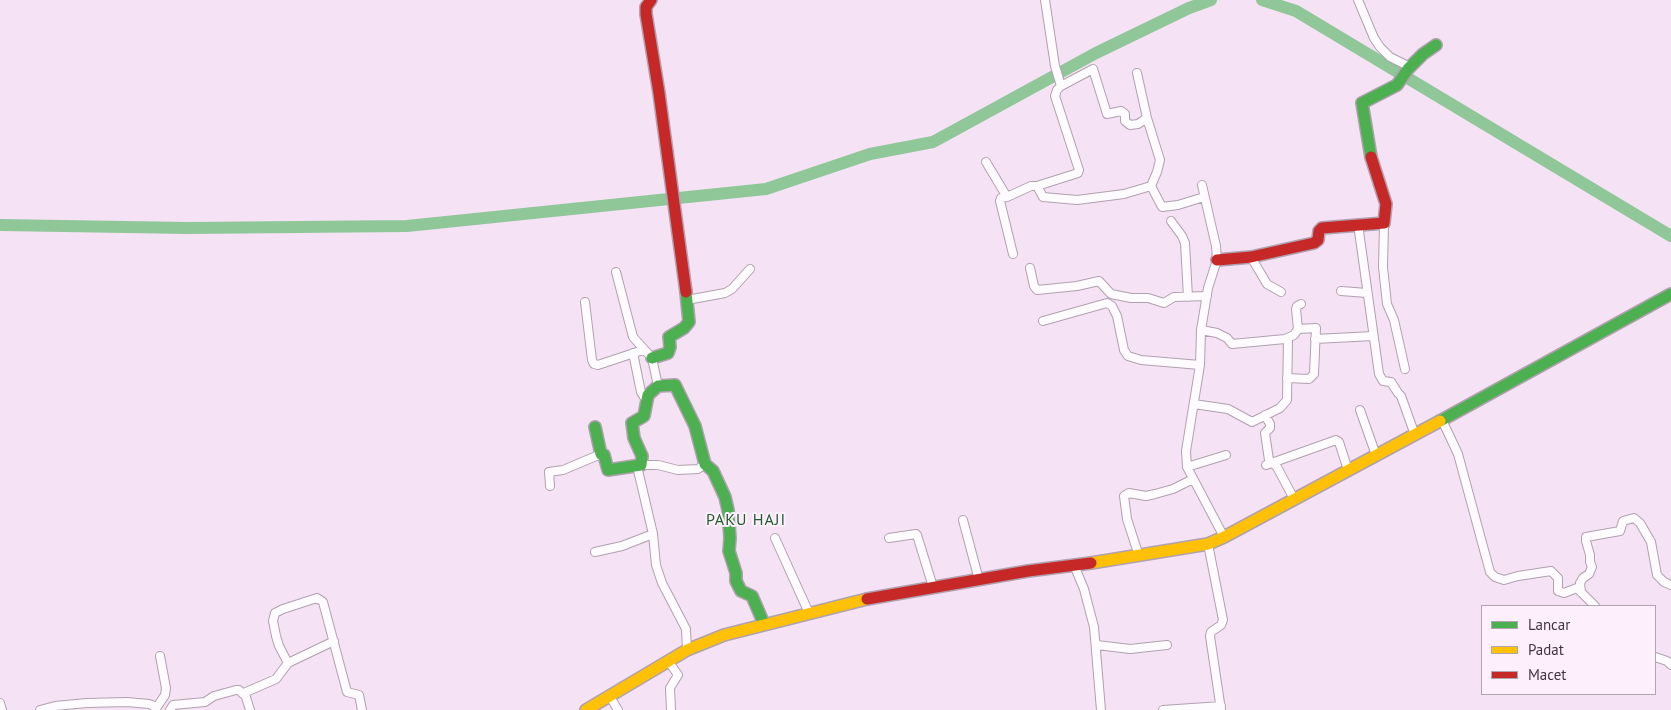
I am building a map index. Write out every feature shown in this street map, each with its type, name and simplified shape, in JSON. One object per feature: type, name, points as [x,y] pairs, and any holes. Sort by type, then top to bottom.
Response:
[{"type":"street","points":[[650,0],[646,7],[646,14],[674,200],[687,300],[688,324],[669,338],[670,347],[668,353],[652,358]]},
{"type":"street","points":[[1045,0],[1055,66],[1060,84]]},
{"type":"street","points":[[1358,0],[1374,38],[1390,57],[1409,68]]},
{"type":"street","points":[[1405,369],[1394,320],[1388,304],[1383,267],[1386,204],[1369,152],[1362,103],[1396,85],[1423,54],[1436,45]]},
{"type":"street","points":[[1013,254],[1000,201],[1002,198],[1031,186],[1037,186],[1078,173],[1079,170],[1055,96],[1060,84],[1093,69],[1107,114],[1121,111],[1125,114],[1125,121],[1130,125],[1138,124],[1147,118]]},
{"type":"street","points":[[1137,74],[1147,118],[1160,160],[1151,186]]},
{"type":"street","points":[[986,162],[1007,197]]},
{"type":"street","points":[[1202,185],[1216,246],[1217,260],[1207,296],[1201,330],[1200,365],[1186,451],[1187,467],[1224,537]]},
{"type":"street","points":[[1037,186],[1043,197],[1077,200],[1124,194],[1151,186]]},
{"type":"street","points":[[1151,186],[1162,207],[1178,205],[1204,197]]},
{"type":"street","points":[[1171,221],[1185,243],[1188,297]]},
{"type":"street","points":[[1217,260],[1251,257],[1279,249],[1314,243],[1318,240],[1319,231],[1322,228],[1384,223]]},
{"type":"street","points":[[1358,224],[1380,378],[1385,382],[1391,382],[1401,396],[1416,435]]},
{"type":"street","points":[[1251,257],[1267,284],[1281,292]]},
{"type":"street","points":[[1030,268],[1034,286],[1037,290],[1077,286],[1098,281],[1111,294],[1148,298],[1164,303],[1174,297],[1207,296]]},
{"type":"street","points":[[687,300],[725,293],[732,289],[750,269]]},
{"type":"street","points":[[616,272],[633,337],[652,358],[658,386]]},
{"type":"street","points":[[1341,291],[1367,293]]},
{"type":"street","points":[[1111,294],[1112,306],[1119,325],[1124,350],[1128,356],[1141,360],[1200,365]]},
{"type":"street","points":[[586,710],[687,650],[724,635],[764,624],[880,596],[1208,544],[1416,435],[1671,294]]},
{"type":"street","points":[[585,302],[593,363],[598,365],[644,350]]},
{"type":"street","points":[[1043,321],[1106,303],[1112,306]]},
{"type":"street","points":[[1201,330],[1222,335],[1232,344],[1288,338],[1294,335],[1298,329],[1296,309],[1301,304]]},
{"type":"street","points":[[1287,378],[1309,378],[1314,374],[1316,328],[1298,329]]},
{"type":"street","points":[[1315,339],[1373,336]]},
{"type":"street","points":[[1194,404],[1228,409],[1250,422],[1256,421],[1280,408],[1287,400],[1288,338]]},
{"type":"street","points":[[633,353],[641,392],[646,400]]},
{"type":"street","points":[[687,650],[686,629],[662,583],[656,565],[653,534],[639,466],[642,456],[634,438],[632,426],[635,420],[644,416],[648,395],[658,386],[670,384],[676,387],[695,426],[705,464],[716,477],[725,497],[728,510],[728,551],[736,573],[736,581],[741,591],[752,596],[764,624]]},
{"type":"street","points":[[1360,410],[1376,455]]},
{"type":"street","points":[[1265,416],[1270,424],[1270,428],[1265,433],[1268,443],[1269,464]]},
{"type":"street","points":[[1442,420],[1458,454],[1490,572],[1495,577],[1504,580],[1551,571],[1558,578],[1558,591],[1562,593],[1577,588],[1594,605]]},
{"type":"street","points":[[595,427],[601,454],[604,455],[608,470],[639,466],[688,470],[701,468],[705,464]]},
{"type":"street","points":[[1269,464],[1336,440],[1340,442],[1348,470]]},
{"type":"street","points":[[550,486],[549,472],[563,470],[601,454]]},
{"type":"street","points":[[1187,467],[1226,455]]},
{"type":"street","points":[[1269,464],[1277,467],[1294,500]]},
{"type":"street","points":[[1140,556],[1127,519],[1124,496],[1129,493],[1146,496],[1155,494],[1173,489],[1194,479]]},
{"type":"street","points":[[1581,592],[1580,583],[1589,574],[1592,567],[1586,537],[1620,531],[1623,521],[1634,518],[1640,523],[1651,542],[1657,574],[1664,582],[1671,585]]},
{"type":"street","points":[[963,520],[979,580]]},
{"type":"street","points":[[595,552],[618,548],[653,534]]},
{"type":"street","points":[[889,538],[917,534],[933,587]]},
{"type":"street","points":[[775,538],[810,613]]},
{"type":"street","points":[[1163,710],[1221,708],[1210,636],[1221,625],[1223,620],[1208,544]]},
{"type":"street","points":[[1074,565],[1084,590],[1094,627],[1101,710]]},
{"type":"street","points":[[288,663],[279,646],[273,621],[275,613],[313,599],[320,599],[323,602],[334,641],[346,692],[359,695],[362,710]]},
{"type":"street","points":[[245,694],[249,690],[276,679],[288,663],[334,641]]},
{"type":"street","points":[[1097,645],[1130,649],[1167,645]]},
{"type":"street","points":[[40,710],[55,706],[87,706],[127,702],[149,704],[156,709],[165,695],[166,688],[160,656]]},
{"type":"street","points":[[1656,658],[1667,661],[1671,665]]},
{"type":"street","points":[[669,662],[678,675],[670,688],[672,710]]},
{"type":"street","points":[[170,710],[173,706],[205,702],[214,696],[236,690],[240,690],[245,694],[250,710]]},
{"type":"street","points":[[609,695],[618,710]]},
{"type":"street","points":[[0,703],[2,710]]},
{"type":"waterway","points":[[0,225],[188,228],[407,226],[766,189],[870,154],[933,142],[1096,53],[1189,8],[1211,0]]},
{"type":"waterway","points":[[1262,0],[1296,11],[1671,236]]},
{"type":"traffic: fast","points":[[1371,157],[1362,103],[1397,85],[1408,69],[1423,54],[1436,45]]},
{"type":"traffic: fast","points":[[652,358],[668,353],[670,347],[669,337],[684,328],[689,322],[686,292]]},
{"type":"traffic: fast","points":[[1440,421],[1671,294]]},
{"type":"traffic: fast","points":[[595,427],[601,454],[604,455],[608,470],[641,465],[642,456],[634,438],[632,423],[644,416],[648,395],[658,386],[675,385],[695,426],[705,464],[713,471],[725,497],[728,510],[729,551],[736,573],[736,581],[741,591],[752,596],[764,624]]},
{"type":"traffic: slow","points":[[1091,563],[1208,544],[1440,421]]},
{"type":"traffic: slow","points":[[586,710],[687,650],[724,635],[867,599]]},
{"type":"traffic: jam","points":[[651,0],[646,7],[646,14],[659,93],[686,292]]},
{"type":"traffic: jam","points":[[1217,260],[1251,257],[1314,243],[1318,240],[1319,231],[1322,228],[1384,223],[1386,204],[1371,157]]},
{"type":"traffic: jam","points":[[867,599],[1028,571],[1091,563]]},
{"type":"district","name":"PAKU HAJI","points":[[746,520]]}]
